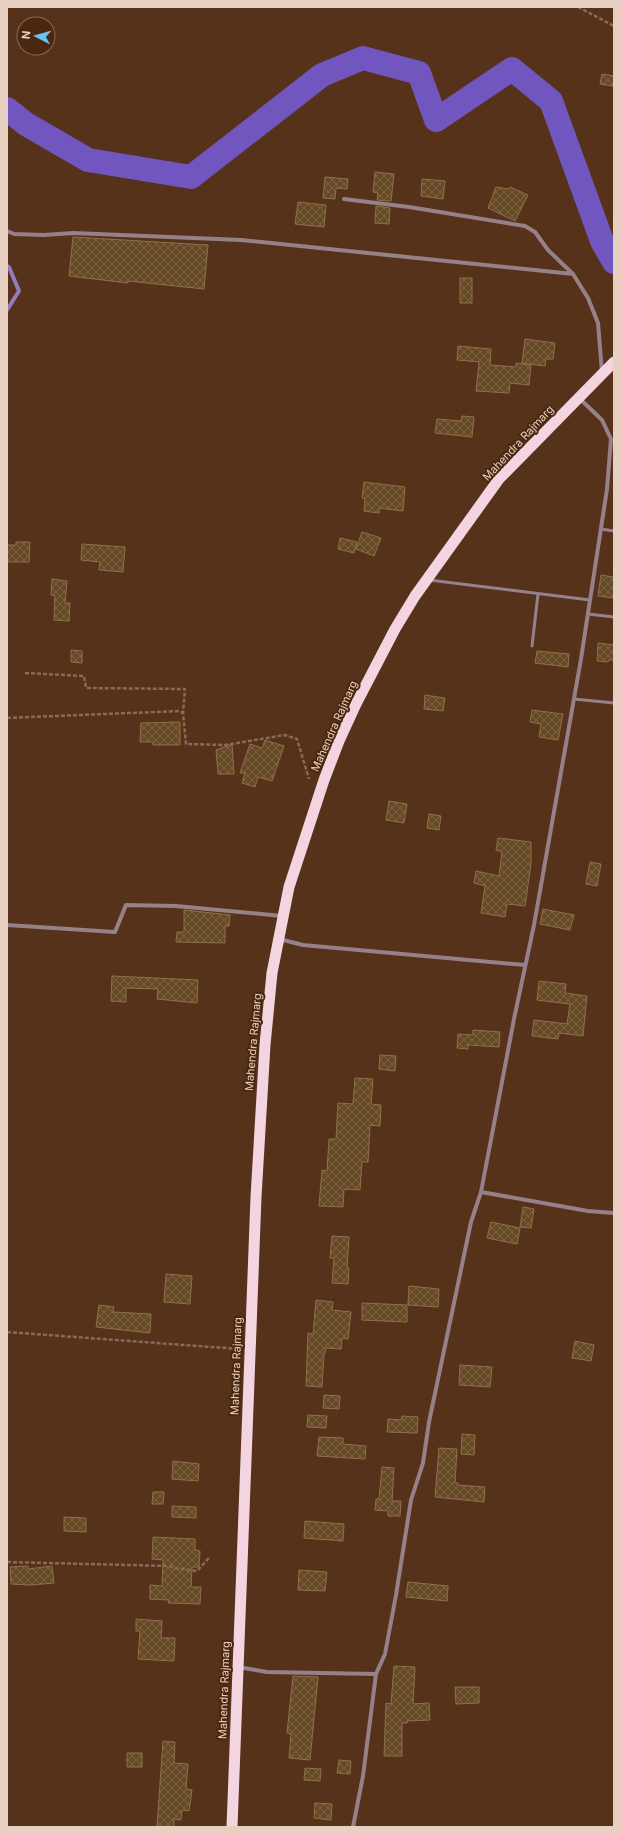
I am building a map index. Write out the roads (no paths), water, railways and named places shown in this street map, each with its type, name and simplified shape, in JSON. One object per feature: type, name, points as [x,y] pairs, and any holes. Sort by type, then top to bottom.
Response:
[{"type":"highway","name":"Mahendra Rajmarg","points":[[232,1827],[256,1204],[265,1045],[272,973],[289,887],[324,780],[339,741],[356,704],[395,629],[426,580],[499,479],[614,362]]},
{"type":"street","points":[[344,199],[409,207],[525,226],[535,232],[548,250],[573,274],[588,298],[598,323],[602,374]]},
{"type":"street","points":[[7,231],[14,234],[44,235],[73,233],[241,240],[573,274]]},
{"type":"street","points":[[353,1827],[363,1776],[376,1674],[385,1654],[411,1500],[423,1463],[429,1422],[464,1254],[471,1222],[481,1192],[525,965],[574,699],[588,614],[607,489],[611,439],[602,420],[579,398]]},
{"type":"street","points":[[7,925],[115,932],[126,905],[176,906],[283,916]]},
{"type":"street","points":[[279,939],[303,944],[525,965]]},
{"type":"street","points":[[481,1192],[588,1211],[614,1213]]},
{"type":"street","points":[[238,1667],[267,1672],[376,1674]]},
{"type":"lane","points":[[601,529],[614,531]]},
{"type":"lane","points":[[426,580],[590,600]]},
{"type":"lane","points":[[532,646],[538,594]]},
{"type":"lane","points":[[588,614],[614,617]]},
{"type":"lane","points":[[574,699],[614,703]]},
{"type":"waterway","points":[[7,109],[26,124],[88,160],[191,177],[322,75],[363,58],[419,73],[436,120],[512,69],[551,101],[602,241],[614,262]]},
{"type":"waterway","points":[[7,266],[9,267],[19,291],[7,310]]}]
